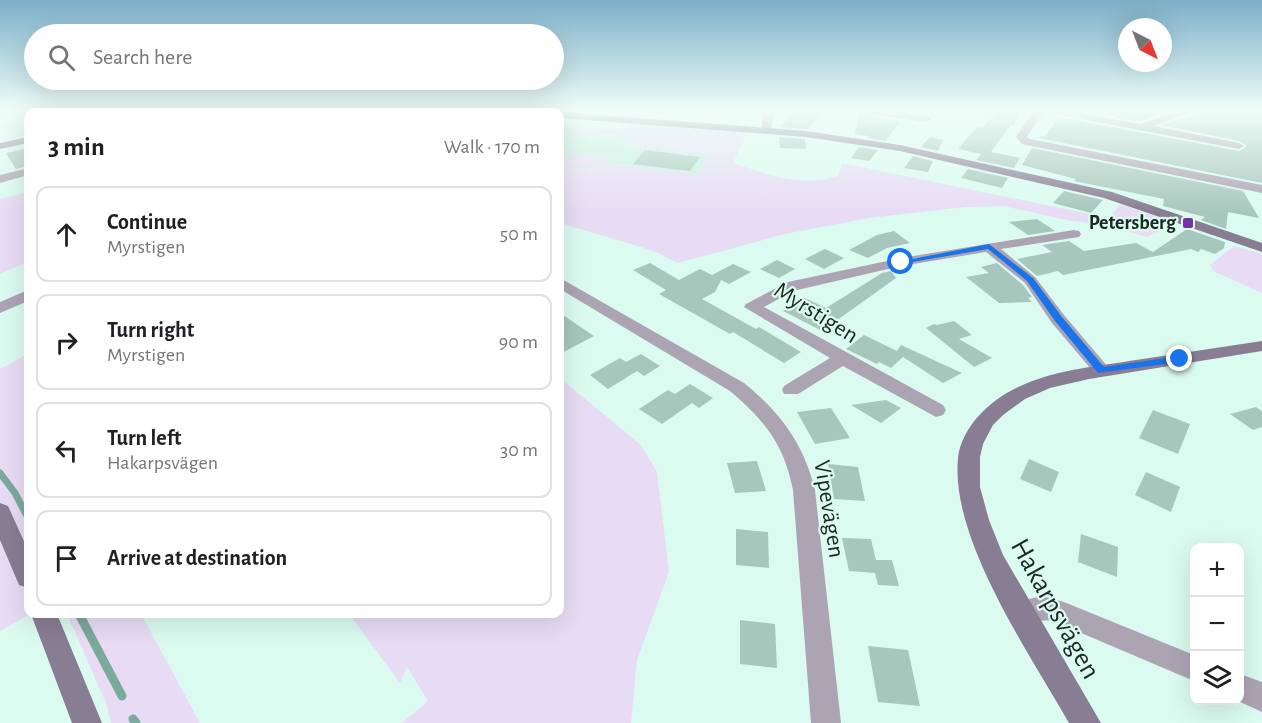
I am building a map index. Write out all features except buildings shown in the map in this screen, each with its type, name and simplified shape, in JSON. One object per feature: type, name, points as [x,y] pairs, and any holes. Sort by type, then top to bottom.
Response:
[{"type":"street","points":[[880,145],[1079,188],[1262,248]]},
{"type":"street","points":[[1040,145],[1262,189]]},
{"type":"street","points":[[1233,145],[1239,146]]},
{"type":"street","points":[[0,179],[24,173]]},
{"type":"street","name":"Myrstigen","points":[[936,410],[752,307],[788,287],[901,262],[1074,234]]},
{"type":"street","points":[[989,247],[1030,280],[1058,319],[1101,371]]},
{"type":"street","name":"Vipevägen","points":[[564,285],[737,387],[778,398],[785,436],[800,467],[826,723]]},
{"type":"street","points":[[0,308],[24,297]]},
{"type":"street","name":"Hakarpsvägen","points":[[1086,723],[994,566],[975,513],[968,476],[969,456],[984,423],[1008,401],[1050,382],[1101,371],[1262,345]]},
{"type":"street","points":[[778,398],[843,358]]},
{"type":"street","points":[[0,512],[24,569]]},
{"type":"street","points":[[1021,611],[1042,608],[1055,610],[1190,666]]},
{"type":"street","points":[[46,618],[87,723]]},
{"type":"street","points":[[1244,689],[1262,697]]},
{"type":"shaded area","points":[[564,145],[741,145],[725,178],[606,164],[576,173],[564,169]]},
{"type":"shaded area","points":[[742,145],[733,163],[785,178],[811,181],[838,176],[842,163],[1109,218],[1120,204],[1171,222],[1164,229],[1147,237],[1101,224],[1071,221],[1004,206],[965,207],[869,218],[785,234],[678,263],[654,251],[564,224],[564,152],[611,157],[608,162],[574,172],[576,173],[606,164],[698,174],[709,156],[627,146]]},
{"type":"shaded area","points":[[24,193],[24,264],[0,274],[0,199]]},
{"type":"shaded area","points":[[1234,246],[1262,254],[1262,293],[1213,271],[1210,265]]},
{"type":"shaded area","points":[[24,356],[24,617],[0,631],[0,369]]},
{"type":"shaded area","points":[[564,381],[641,445],[657,472],[669,572],[637,660],[631,723],[402,723],[428,701],[407,667],[400,683],[352,618],[564,618]]},
{"type":"shaded area","points":[[69,618],[143,618],[200,723],[111,723],[106,703]]},
{"type":"waterway","points":[[0,473],[24,510]]},
{"type":"waterway","points":[[81,618],[122,696]]},
{"type":"waterway","points":[[133,719],[136,723]]},
{"type":"place","name":"Petersberg","points":[[1188,223]]},
{"type":"route","points":[[901,262],[989,247],[1030,280],[1058,319],[1101,371],[1180,359]]}]
